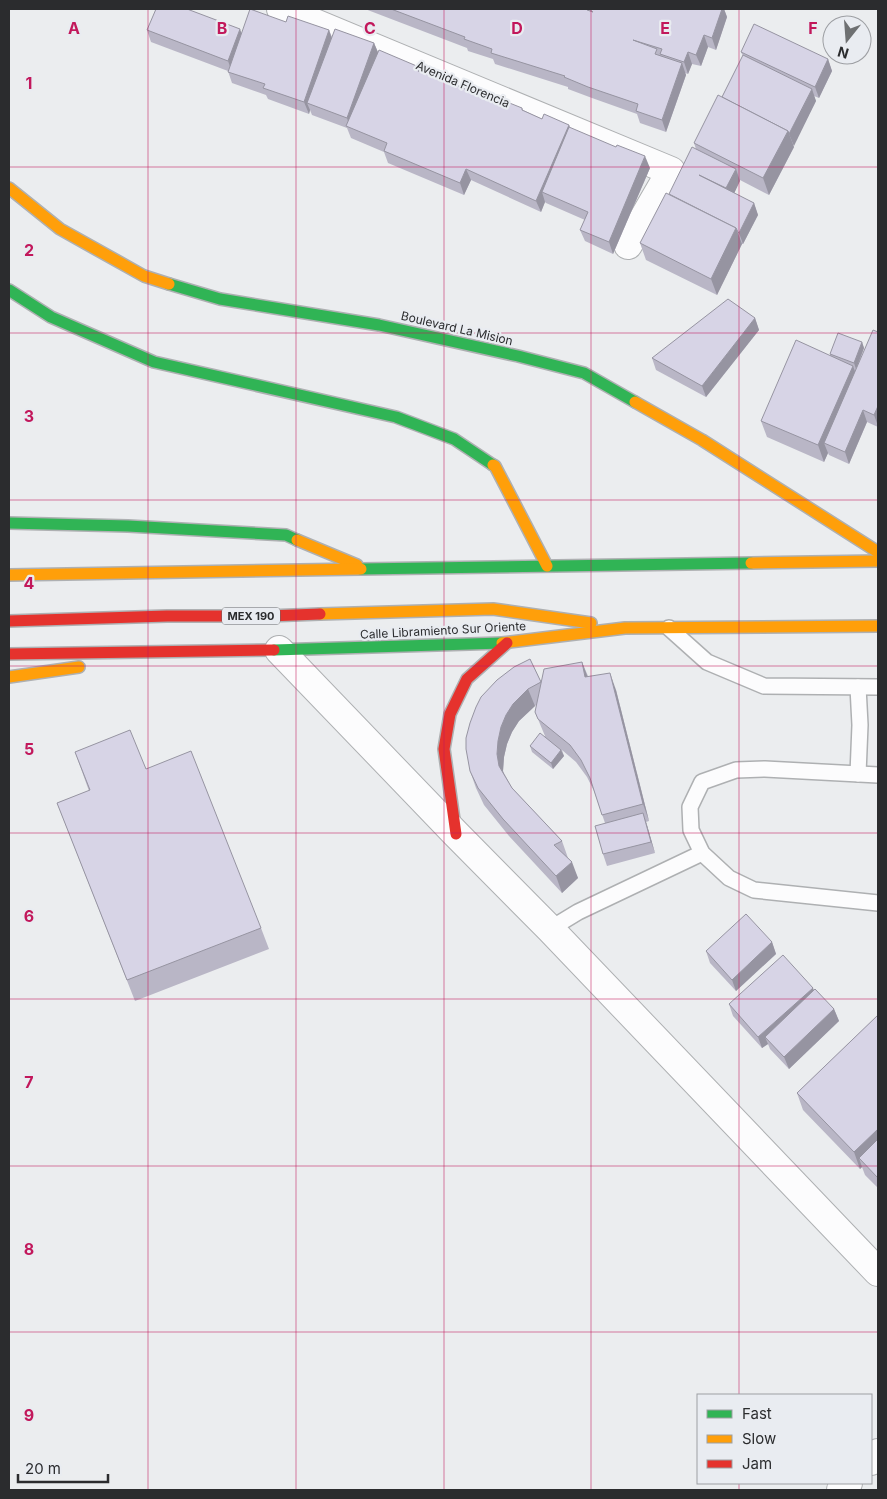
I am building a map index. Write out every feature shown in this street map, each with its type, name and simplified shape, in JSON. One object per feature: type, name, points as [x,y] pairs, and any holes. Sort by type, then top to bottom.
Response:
[{"type":"main road","name":"Boulevard La Mision","points":[[9,188],[60,229],[144,276],[220,298],[379,325],[518,356],[584,373],[702,440],[878,552]]},
{"type":"main road","points":[[9,290],[51,317],[154,362],[396,417],[454,439],[495,466],[547,566]]},
{"type":"main road","points":[[9,523],[128,526],[286,535],[368,569]]},
{"type":"main road","points":[[9,575],[878,561]]},
{"type":"main road","name":"MEX 190","points":[[9,621],[493,609],[625,628]]},
{"type":"main road","name":"Calle Libramiento Sur Oriente","points":[[9,654],[279,650],[507,643],[625,628],[878,626]]},
{"type":"main road","points":[[456,834],[444,749],[450,714],[467,679],[507,643]]},
{"type":"main road","points":[[105,664],[191,651]]},
{"type":"main road","points":[[9,677],[86,666]]},
{"type":"street","name":"Avenida Florencia","points":[[281,9],[671,170],[628,245]]},
{"type":"street","points":[[279,650],[550,929],[878,1272]]},
{"type":"lane","points":[[669,628],[707,662],[764,686],[878,687]]},
{"type":"lane","points":[[858,687],[860,725],[858,774]]},
{"type":"lane","points":[[878,775],[765,769],[736,770],[702,782],[690,807],[691,830],[702,853],[729,878],[754,890],[878,903]]},
{"type":"lane","points":[[550,929],[578,912],[702,853]]},
{"type":"building","points":[[156,9],[187,9],[240,29],[228,61],[147,30]]},
{"type":"building","points":[[250,9],[286,22],[288,16],[329,30],[304,102],[263,88],[265,84],[228,72]]},
{"type":"building","points":[[391,9],[587,9],[593,12],[589,9],[722,9],[712,38],[704,35],[696,55],[688,52],[684,62],[660,54],[662,49],[633,40],[657,49],[655,54],[682,63],[662,120],[636,111],[638,104],[588,87],[565,76],[491,53],[492,49],[464,39],[465,37]]},
{"type":"building","points":[[754,24],[822,56],[822,65],[825,65],[815,87],[741,52]]},
{"type":"building","points":[[335,29],[374,43],[347,118],[307,103]]},
{"type":"building","points":[[379,50],[419,67],[418,71],[438,79],[439,77],[495,103],[497,98],[522,108],[522,110],[542,119],[544,114],[569,125],[536,201],[466,169],[460,183],[384,151],[387,143],[346,126]]},
{"type":"building","points":[[743,55],[812,89],[789,134],[788,131],[722,97]]},
{"type":"building","points":[[718,95],[788,131],[763,178],[694,143]]},
{"type":"building","points":[[569,127],[616,147],[617,145],[645,156],[609,242],[580,230],[588,212],[542,192]]},
{"type":"building","points":[[692,147],[736,169],[726,188],[699,175],[754,203],[739,233],[736,228],[669,194]]},
{"type":"building","points":[[666,193],[736,228],[711,279],[640,243]]},
{"type":"building","points":[[728,299],[755,318],[702,386],[652,358]]},
{"type":"building","points":[[873,330],[878,332],[878,406],[874,415],[863,410],[845,452],[824,443]]},
{"type":"building","points":[[838,333],[862,342],[854,363],[830,354]]},
{"type":"building","points":[[796,340],[853,366],[818,445],[761,421]]},
{"type":"building","points":[[530,659],[541,682],[528,689],[513,704],[506,715],[501,727],[497,754],[499,766],[512,788],[562,841],[554,845],[572,862],[556,876],[503,819],[478,788],[470,771],[466,749],[466,738],[470,723],[481,697],[497,680],[514,667]]},
{"type":"building","points":[[582,662],[585,677],[610,673],[643,804],[602,815],[590,778],[581,760],[570,745],[538,719],[535,712],[544,669]]},
{"type":"building","points":[[130,730],[146,769],[191,751],[261,928],[127,980],[57,803],[90,790],[75,752]]},
{"type":"building","points":[[540,733],[561,750],[551,763],[530,746]]},
{"type":"building","points":[[643,813],[651,842],[603,854],[595,826]]},
{"type":"building","points":[[746,914],[772,942],[732,980],[706,951]]},
{"type":"building","points":[[783,955],[813,988],[758,1037],[729,1004]]},
{"type":"building","points":[[815,989],[834,1009],[784,1057],[765,1037]]},
{"type":"building","points":[[878,1015],[878,1129],[854,1152],[797,1093]]},
{"type":"building","points":[[878,1139],[878,1178],[859,1158]]},
{"type":"traffic: fast","points":[[169,284],[220,299],[379,325],[518,356],[584,373],[635,402]]},
{"type":"traffic: fast","points":[[9,290],[51,317],[154,362],[396,417],[454,439],[493,465]]},
{"type":"traffic: fast","points":[[9,523],[128,526],[286,535],[297,540]]},
{"type":"traffic: fast","points":[[361,569],[751,563]]},
{"type":"traffic: fast","points":[[274,650],[502,643]]},
{"type":"traffic: slow","points":[[9,188],[60,229],[144,276],[169,284]]},
{"type":"traffic: slow","points":[[635,402],[702,440],[878,552]]},
{"type":"traffic: slow","points":[[493,465],[547,566]]},
{"type":"traffic: slow","points":[[297,540],[357,565]]},
{"type":"traffic: slow","points":[[751,563],[878,561]]},
{"type":"traffic: slow","points":[[9,575],[361,569]]},
{"type":"traffic: slow","points":[[320,614],[493,609],[591,623]]},
{"type":"traffic: slow","points":[[502,643],[625,628],[878,626]]},
{"type":"traffic: slow","points":[[9,677],[79,667]]},
{"type":"traffic: jam","points":[[9,621],[320,614]]},
{"type":"traffic: jam","points":[[456,834],[444,749],[450,714],[467,679],[507,643]]},
{"type":"traffic: jam","points":[[9,654],[274,650]]}]
